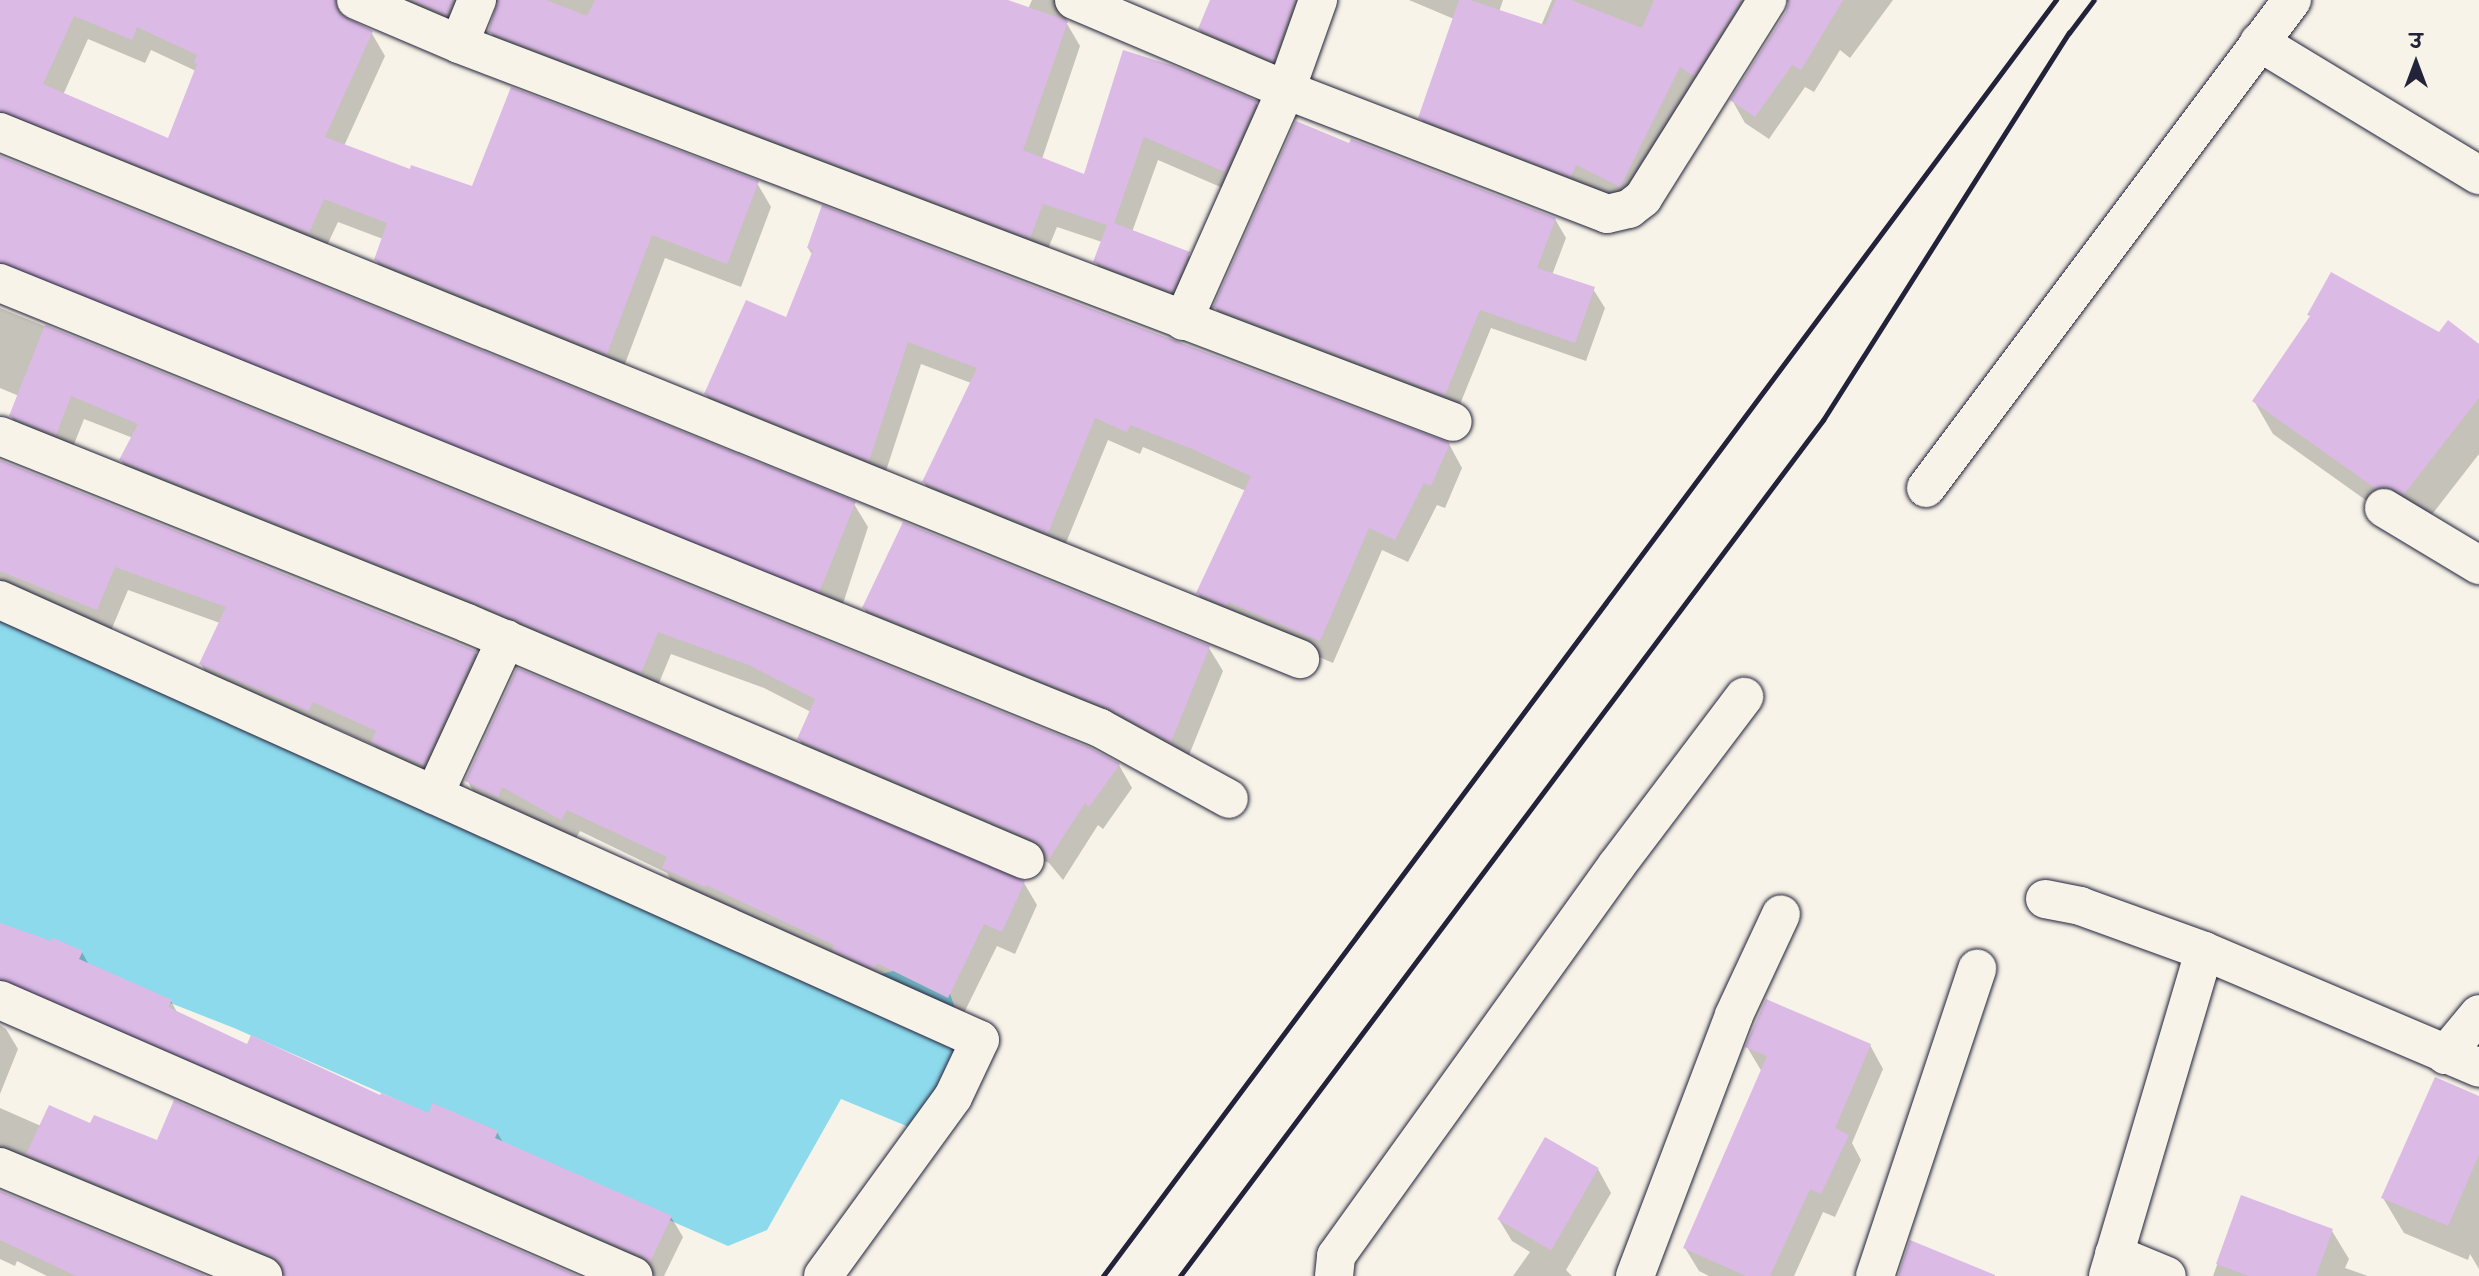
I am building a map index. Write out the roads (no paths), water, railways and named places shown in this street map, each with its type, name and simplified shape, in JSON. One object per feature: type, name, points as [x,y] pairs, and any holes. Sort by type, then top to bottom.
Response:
[{"type":"street","points":[[356,0],[459,44],[1453,422]]},
{"type":"street","points":[[459,44],[477,0]]},
{"type":"street","points":[[1074,0],[1286,90],[1607,214],[1629,209],[1643,198],[1767,0]]},
{"type":"street","points":[[1183,321],[1286,90],[1318,0]]},
{"type":"street","points":[[1926,488],[2292,0]]},
{"type":"street","points":[[2259,42],[2479,176]]},
{"type":"street","points":[[0,132],[1300,659]]},
{"type":"street","points":[[0,283],[1100,728],[1228,799]]},
{"type":"street","points":[[0,436],[506,639],[1025,860]]},
{"type":"street","points":[[2384,508],[2479,565]]},
{"type":"street","points":[[0,600],[980,1040],[953,1097],[823,1276]]},
{"type":"street","points":[[435,795],[506,639]]},
{"type":"street","points":[[1334,1276],[1336,1256],[1617,865],[1744,697]]},
{"type":"street","points":[[2045,899],[2080,906],[2204,950],[2462,1062],[2479,1014]]},
{"type":"street","points":[[1635,1276],[1734,1015],[1781,914]]},
{"type":"street","points":[[2167,1276],[2111,1265],[2204,950]]},
{"type":"street","points":[[1875,1276],[1978,969]]},
{"type":"street","points":[[0,1000],[633,1276]]},
{"type":"street","points":[[0,1167],[263,1276]]},
{"type":"water","points":[[0,607],[873,976],[938,960],[970,1050],[909,1127],[841,1099],[767,1230],[728,1246],[234,1028],[0,936]]},
{"type":"railway","points":[[1103,1276],[2056,0]]},
{"type":"railway","points":[[1180,1276],[1823,420],[2069,33],[2094,0]]}]
